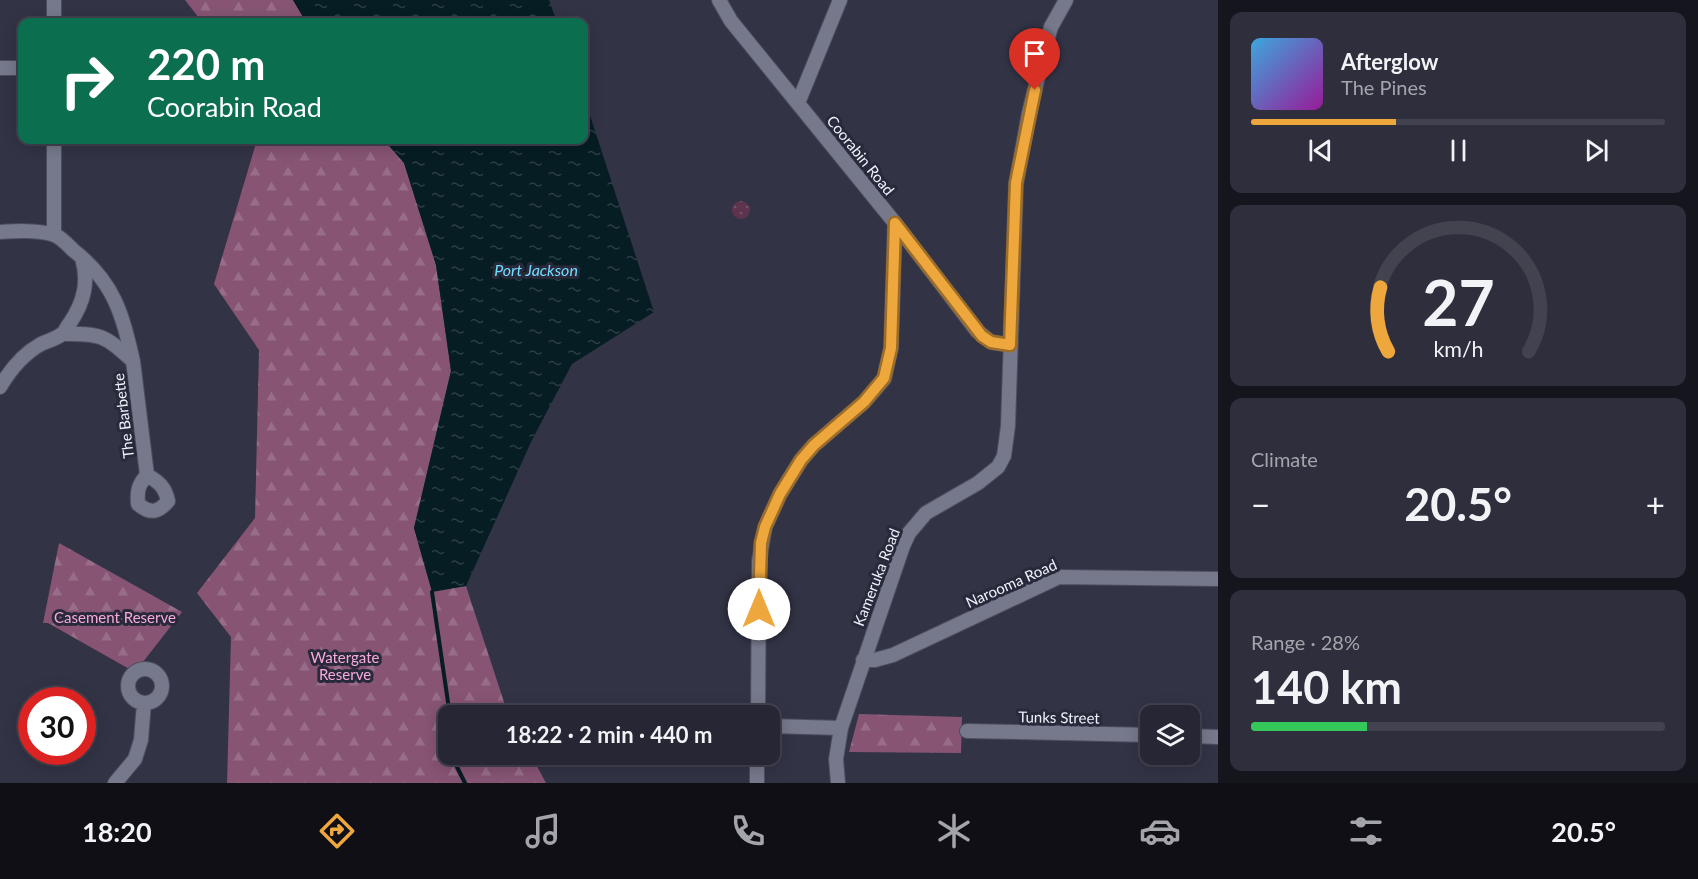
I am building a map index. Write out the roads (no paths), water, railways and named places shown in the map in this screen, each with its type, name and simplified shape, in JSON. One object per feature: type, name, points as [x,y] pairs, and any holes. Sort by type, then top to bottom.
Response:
[{"type":"street","points":[[54,0],[54,18]]},
{"type":"street","name":"Coorabin Road","points":[[719,0],[731,21],[895,223],[982,336],[991,342],[1010,345]]},
{"type":"street","points":[[798,103],[840,0]]},
{"type":"street","name":"Kameruka Road","points":[[838,783],[836,759],[841,728],[862,660],[909,533],[926,513],[937,505],[989,476],[1004,456],[1008,426],[1018,168],[1029,113],[1051,27],[1066,0]]},
{"type":"street","points":[[0,68],[18,68]]},
{"type":"street","points":[[54,144],[54,234]]},
{"type":"street","points":[[758,705],[759,561],[765,527],[780,494],[801,460],[814,445],[864,402],[884,378],[891,348],[895,223]]},
{"type":"street","points":[[0,232],[26,231],[54,234],[81,256],[105,282],[122,315],[132,361]]},
{"type":"street","points":[[0,387],[6,375],[24,356],[62,334],[78,311],[85,292],[86,279],[81,256]]},
{"type":"street","name":"The Barbette","points":[[62,334],[87,333],[108,339],[132,361],[147,475]]},
{"type":"street","name":"Narooma Road","points":[[862,660],[874,660],[892,655],[1059,577],[1218,579]]},
{"type":"street","points":[[115,783],[135,759],[141,740],[144,703]]},
{"type":"street","points":[[780,726],[841,728]]},
{"type":"street","name":"Tunks Street","points":[[967,731],[1140,735]]},
{"type":"street","points":[[1200,736],[1218,737]]},
{"type":"street","points":[[757,783],[758,765]]},
{"type":"water","points":[[293,0],[549,0],[556,18],[304,18]]},
{"type":"water","name":"Port Jackson","points":[[588,109],[654,312],[572,364],[532,440],[466,586],[432,592],[414,528],[451,371],[436,265],[404,163],[387,144],[588,144]]},
{"type":"waterway","points":[[432,592],[448,705]]},
{"type":"waterway","points":[[457,765],[465,783]]},
{"type":"park label","name":"Casement Reserve","points":[[115,617]]},
{"type":"park label","name":"Watergate Reserve","points":[[345,666]]}]
